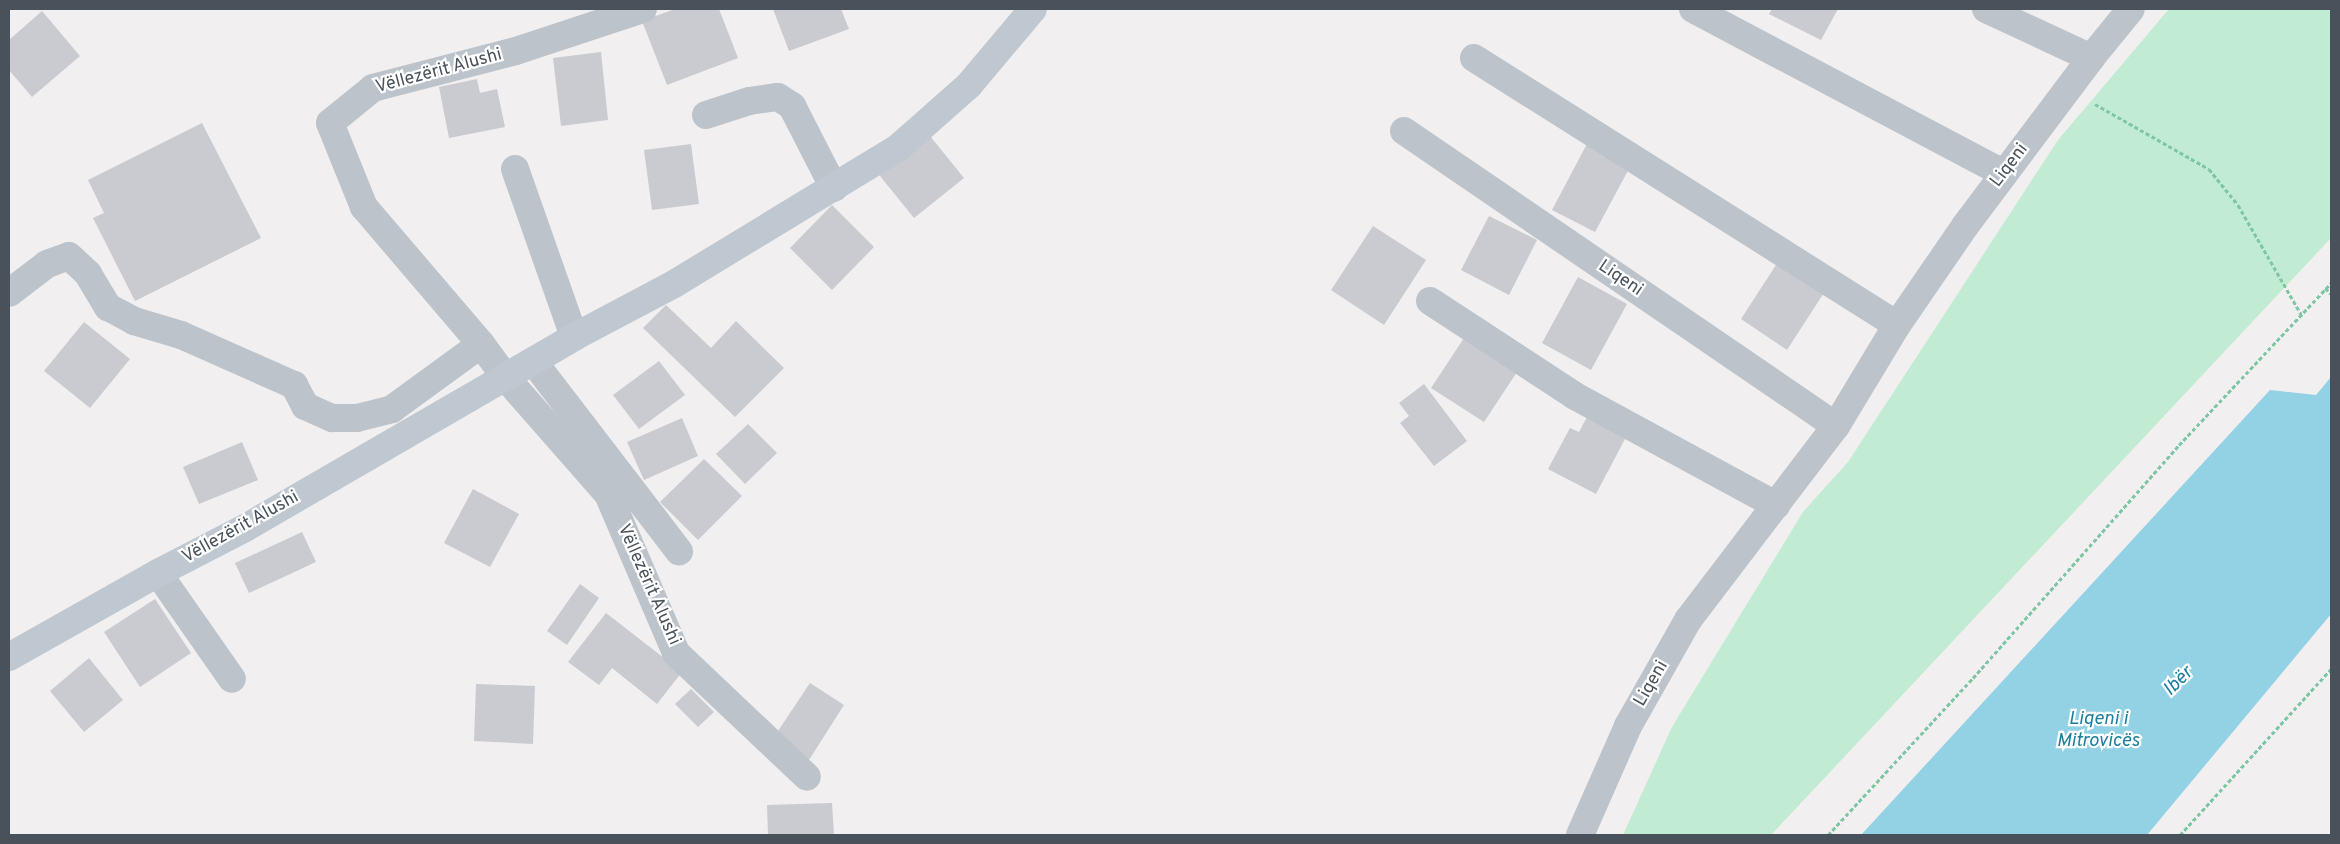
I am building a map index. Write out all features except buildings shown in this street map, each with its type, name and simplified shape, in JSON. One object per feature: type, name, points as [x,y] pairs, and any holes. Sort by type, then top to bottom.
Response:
[{"type":"main road","name":"Vëllezërit Alushi","points":[[9,657],[245,528],[574,337],[674,284],[899,147],[969,85],[1033,9]]},
{"type":"street","name":"Vëllezërit Alushi","points":[[643,9],[516,52],[373,88],[330,123],[364,207],[481,344],[506,378],[608,494],[676,653],[807,777]]},
{"type":"street","points":[[1693,9],[2004,174]]},
{"type":"street","points":[[1986,9],[2090,58]]},
{"type":"street","name":"Liqeni","points":[[1580,835],[1628,726],[1688,620],[1836,426],[1897,325],[2004,174],[2090,58],[2131,9]]},
{"type":"street","points":[[1474,58],[1897,325]]},
{"type":"street","points":[[706,115],[749,101],[778,97],[792,106],[808,133],[834,188]]},
{"type":"street","name":"Liqeni","points":[[1404,131],[1836,426]]},
{"type":"street","points":[[515,168],[574,337]]},
{"type":"street","points":[[9,293],[47,264],[69,256],[88,274],[108,307],[134,321],[181,335],[294,385],[305,406],[332,418],[357,418],[392,410],[481,344]]},
{"type":"street","points":[[1430,301],[1575,396],[1776,505]]},
{"type":"street","name":"Vëllezërit Alushi","points":[[533,361],[679,551]]},
{"type":"street","points":[[158,574],[232,679]]},
{"type":"path","points":[[2068,89],[2209,169],[2238,205],[2301,314]]},
{"type":"path","points":[[1828,835],[1966,685],[2179,445],[2331,283]]},
{"type":"path","points":[[2326,288],[2331,294]]},
{"type":"path","points":[[2180,835],[2331,669]]},
{"type":"green space","points":[[2169,9],[2331,9],[2331,238],[1771,835],[1623,835],[1672,727],[1803,512],[1848,462],[2058,140]]},
{"type":"water","name":"Liqeni i Mitrovicës","points":[[2331,377],[2331,614],[2147,835],[1861,835],[2270,390],[2316,395]]},
{"type":"water label","name":"Ibër","points":[[2179,682]]}]
